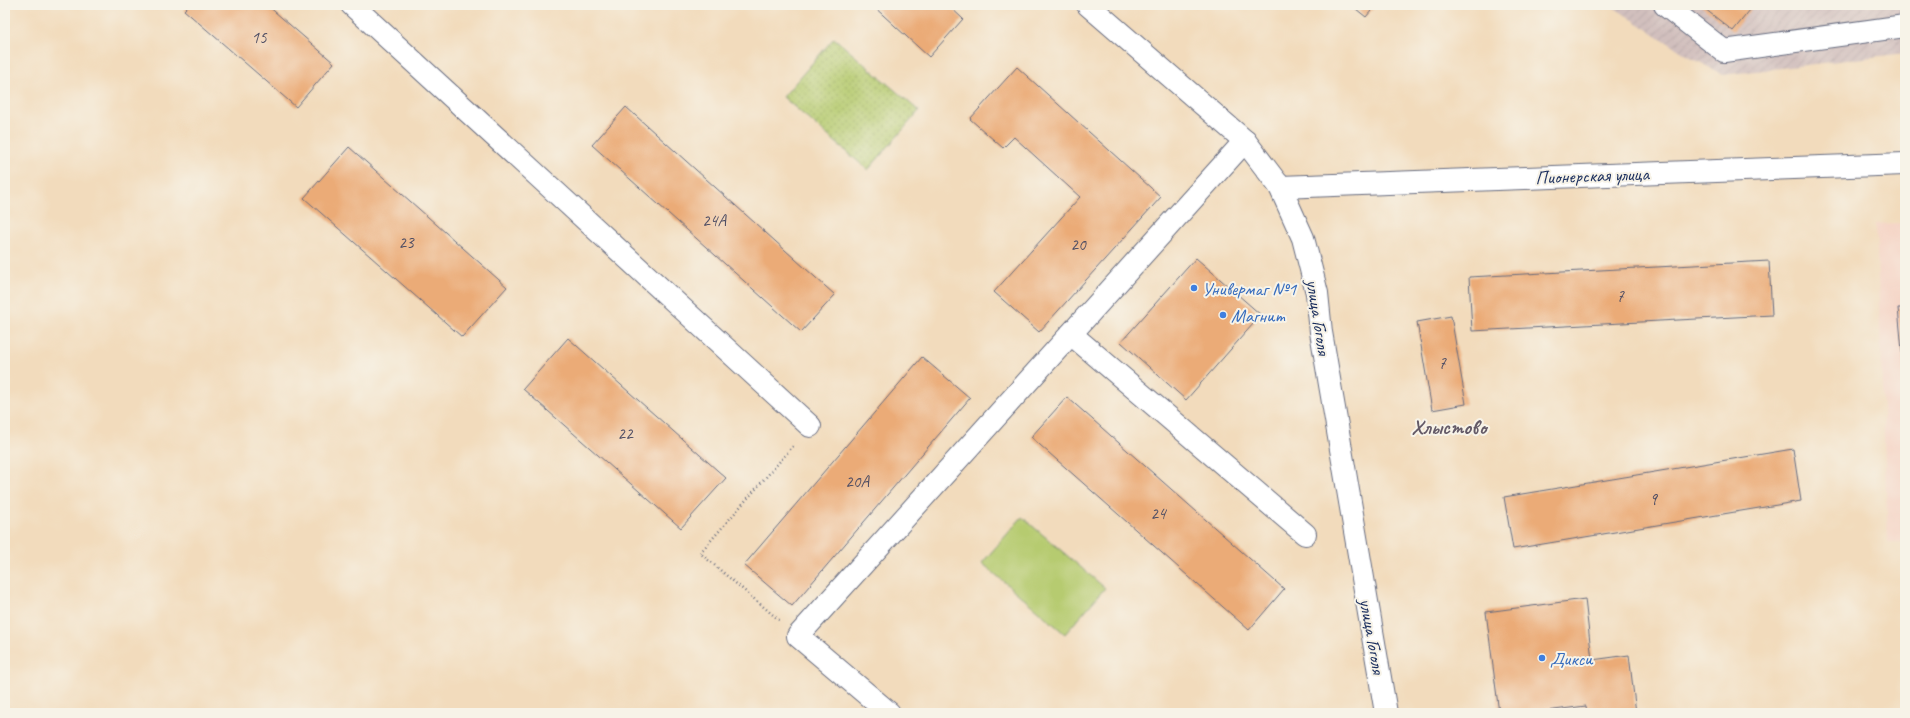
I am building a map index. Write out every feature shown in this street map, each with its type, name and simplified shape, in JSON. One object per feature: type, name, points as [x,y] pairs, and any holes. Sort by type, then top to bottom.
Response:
[{"type":"street","points":[[352,5],[810,426]]},
{"type":"street","name":"улица Гоголя","points":[[1088,5],[1245,141],[1280,187],[1303,238],[1317,293],[1321,332],[1386,713]]},
{"type":"street","points":[[1665,5],[1724,51],[1905,26]]},
{"type":"street","points":[[889,713],[798,636],[1245,141]]},
{"type":"street","name":"Пионерская улица","points":[[1280,187],[1905,164]]},
{"type":"street","points":[[1071,334],[1305,534]]},
{"type":"path","points":[[798,636],[700,553],[810,426]]},
{"type":"shaded area","points":[[1610,5],[1905,5],[1905,53],[1723,75],[1687,55]]},
{"type":"shaded area","points":[[1905,223],[1905,542],[1888,542],[1876,224]]},
{"type":"green space","points":[[834,38],[919,111],[868,170],[783,97]]},
{"type":"green space","points":[[1022,517],[1105,588],[1065,634],[982,563]]},
{"type":"building","points":[[189,5],[267,5],[334,63],[296,107],[184,10]]},
{"type":"building","points":[[872,5],[948,5],[963,19],[929,57]]},
{"type":"building","points":[[1351,5],[1376,5],[1366,17]]},
{"type":"building","points":[[1700,5],[1754,5],[1733,31]]},
{"type":"building","points":[[1017,67],[1161,197],[1039,332],[994,292],[1080,197],[1014,137],[1003,148],[970,119]]},
{"type":"building","points":[[626,107],[835,295],[801,332],[592,145]]},
{"type":"building","points":[[349,147],[507,287],[462,337],[304,198]]},
{"type":"building","points":[[1196,258],[1261,315],[1186,400],[1121,342]]},
{"type":"building","points":[[1769,261],[1772,315],[1472,331],[1469,277]]},
{"type":"building","points":[[1898,308],[1905,308],[1905,372],[1904,372]]},
{"type":"building","points":[[1451,316],[1466,404],[1432,410],[1417,322]]},
{"type":"building","points":[[568,338],[726,478],[681,528],[523,389]]},
{"type":"building","points":[[922,357],[970,398],[792,606],[744,565]]},
{"type":"building","points":[[1067,397],[1284,589],[1249,630],[1031,437]]},
{"type":"building","points":[[1793,449],[1801,501],[1513,549],[1504,497]]},
{"type":"building","name":"Дикси","points":[[1585,599],[1592,660],[1629,655],[1636,713],[1587,713],[1586,706],[1530,713],[1499,713],[1486,612]]},
{"type":"place","name":"Универмаг №1","points":[[1194,288]]},
{"type":"place","name":"Магнит","points":[[1223,315]]},
{"type":"place","name":"Дикси","points":[[1542,658]]},
{"type":"district","name":"Хлыстово","points":[[1449,427]]}]
